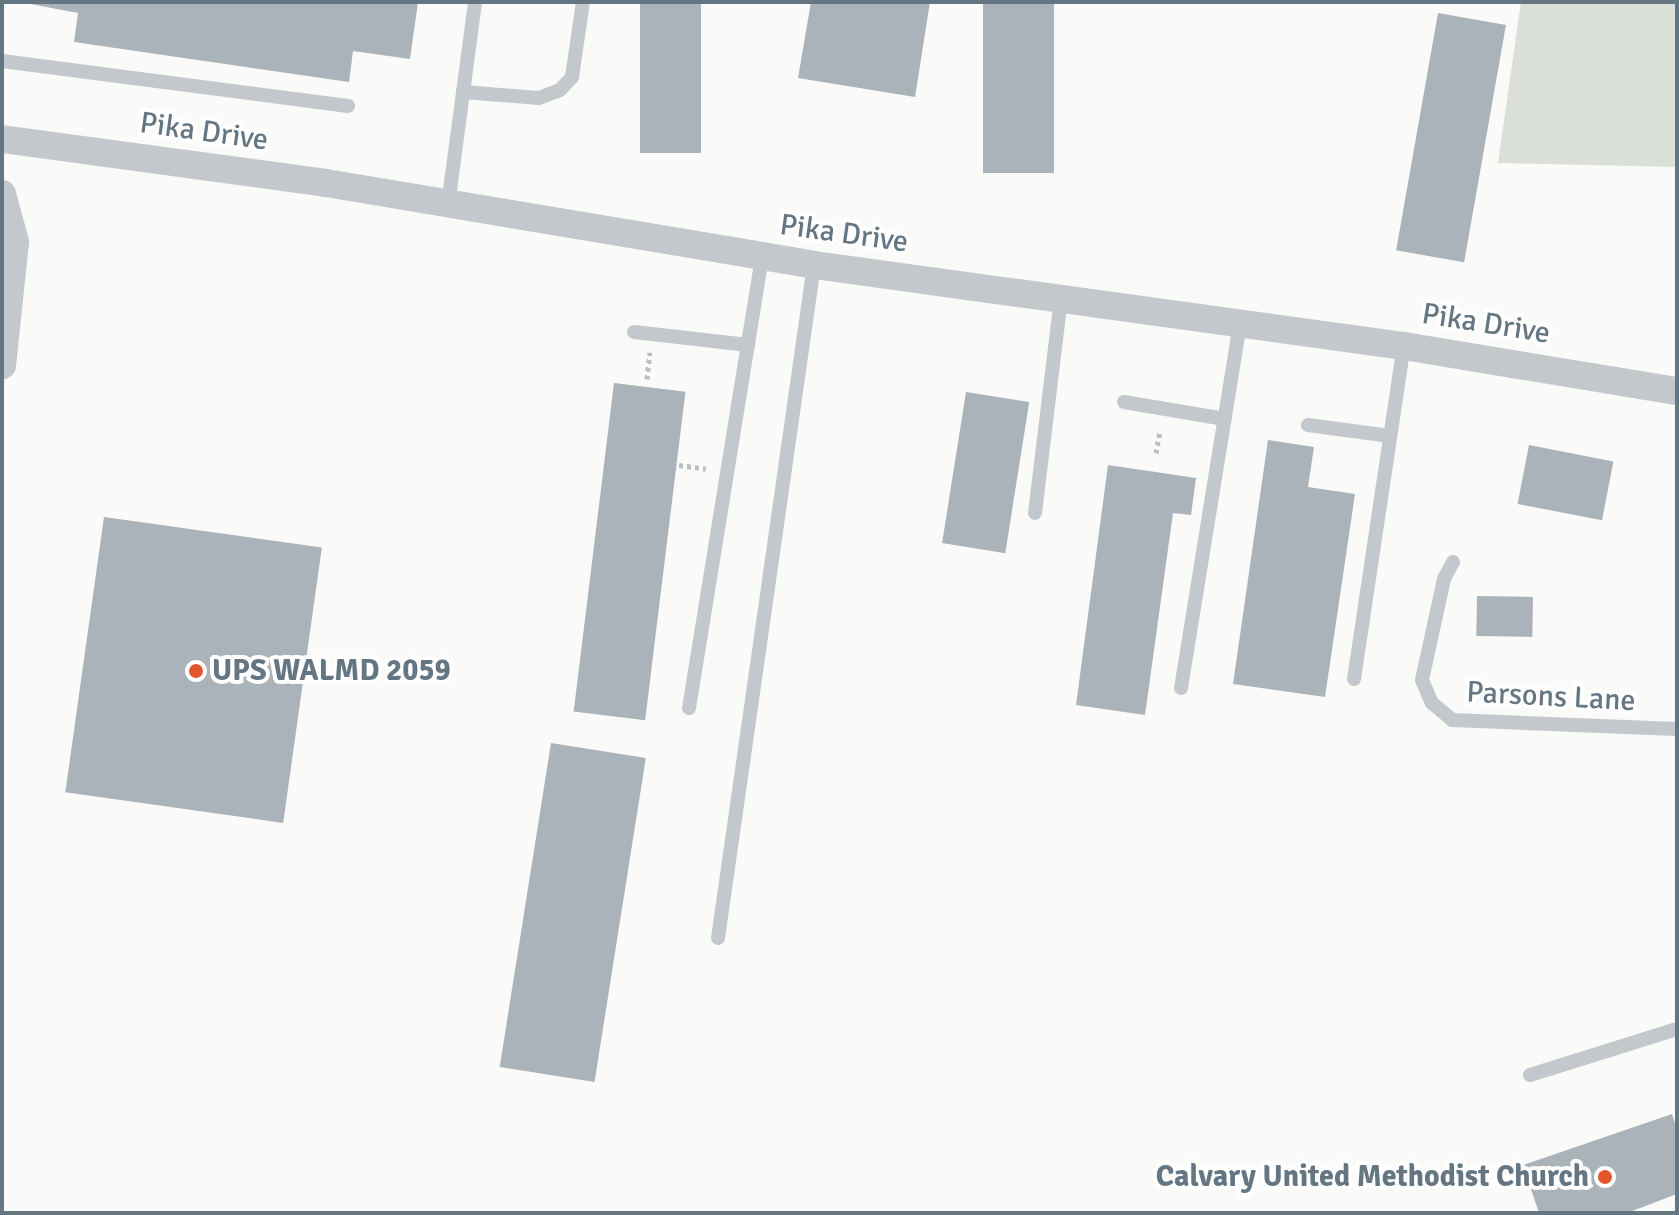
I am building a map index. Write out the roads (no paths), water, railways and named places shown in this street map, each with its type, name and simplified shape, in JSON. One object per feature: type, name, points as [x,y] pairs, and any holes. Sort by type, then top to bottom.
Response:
[{"type":"street","name":"Pika Drive","points":[[2,139],[326,183],[762,257],[1404,346],[1677,391]]},
{"type":"street","points":[[2,194],[15,242],[2,365]]},
{"type":"lane","points":[[448,205],[475,2]]},
{"type":"lane","points":[[463,92],[539,98],[560,90],[572,77],[583,2]]},
{"type":"lane","points":[[2,61],[348,106]]},
{"type":"lane","points":[[689,708],[762,257]]},
{"type":"lane","points":[[718,938],[814,265]]},
{"type":"lane","points":[[1035,513],[1061,298]]},
{"type":"lane","points":[[1181,688],[1240,323]]},
{"type":"lane","points":[[634,332],[748,345]]},
{"type":"lane","points":[[1354,679],[1404,346]]},
{"type":"lane","points":[[1124,402],[1225,419]]},
{"type":"lane","points":[[1308,425],[1390,436]]},
{"type":"lane","name":"Parsons Lane","points":[[1453,562],[1444,579],[1422,680],[1432,703],[1452,720],[1677,729]]},
{"type":"lane","points":[[1530,1075],[1677,1029]]},
{"type":"place","name":"UPS WALMD 2059","points":[[196,671]]},
{"type":"place","name":"Calvary United Methodist Church","points":[[1605,1177]]}]
